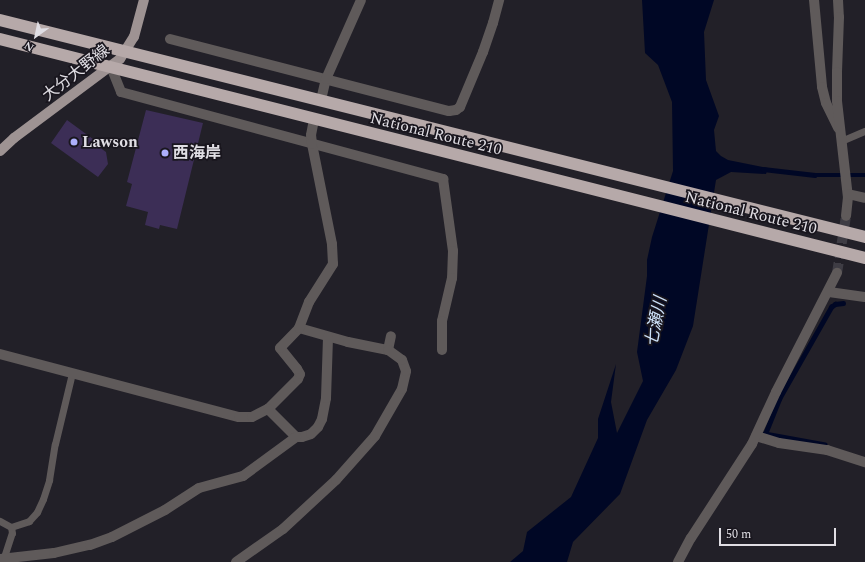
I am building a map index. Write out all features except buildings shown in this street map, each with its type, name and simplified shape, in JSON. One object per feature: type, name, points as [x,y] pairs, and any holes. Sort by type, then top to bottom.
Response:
[{"type":"highway","name":"National Route 210","points":[[0,20],[865,237]]},
{"type":"highway","name":"National Route 210","points":[[0,39],[511,170],[865,258]]},
{"type":"main road","name":"大分大野線","points":[[2,146],[111,67],[126,52],[134,37],[144,0]]},
{"type":"street","points":[[321,100],[326,79],[361,0]]},
{"type":"street","points":[[170,39],[449,111],[456,110],[460,107],[485,45],[500,0]]},
{"type":"street","points":[[814,0],[822,87],[826,103],[840,136]]},
{"type":"street","points":[[838,0],[839,17],[836,72],[840,136],[848,194],[846,216]]},
{"type":"street","points":[[111,67],[121,92],[443,179],[453,257],[449,295],[442,322],[442,350]]},
{"type":"street","points":[[0,354],[245,418],[252,417],[268,409],[298,379],[300,374],[280,348],[299,328],[309,302],[333,264],[332,244],[312,144],[311,135],[314,119]]},
{"type":"street","points":[[848,194],[865,198]]},
{"type":"street","points":[[678,562],[756,436],[776,392],[837,273]]},
{"type":"street","points":[[828,292],[865,297]]},
{"type":"street","points":[[236,562],[283,529],[336,480],[375,436],[402,389],[406,371],[402,360],[388,350],[328,337],[299,328]]},
{"type":"street","points":[[388,350],[391,336]]},
{"type":"street","points":[[268,409],[296,437],[302,438],[311,434],[322,419],[326,398],[328,337]]},
{"type":"street","points":[[756,436],[779,443],[827,450],[865,462]]},
{"type":"street","points":[[2,560],[54,553],[90,545],[112,537],[165,510],[199,488],[243,476],[296,437]]},
{"type":"lane","points":[[840,136],[865,131]]},
{"type":"lane","points":[[0,521],[12,527],[29,521],[37,512],[49,480],[72,373]]},
{"type":"lane","points":[[2,560],[12,533],[12,527]]},
{"type":"water","name":"七瀬川","points":[[642,0],[714,0],[704,32],[706,80],[719,116],[714,130],[716,151],[728,160],[768,168],[766,174],[731,172],[716,180],[693,326],[676,370],[647,420],[620,494],[573,542],[567,562],[510,562],[523,551],[527,532],[571,497],[598,438],[598,419],[616,364],[611,402],[617,433],[643,381],[637,352],[647,276],[647,260],[652,237],[673,171],[672,102],[658,65],[645,53]]},
{"type":"waterway","points":[[763,169],[815,175],[865,175]]},
{"type":"waterway","points":[[825,445],[765,434],[779,399],[831,307],[835,304],[843,303]]},
{"type":"tunnel","points":[[837,273],[846,216]]},
{"type":"place","name":"Lawson","points":[[74,142]]},
{"type":"place","name":"西海岸","points":[[165,153]]}]
